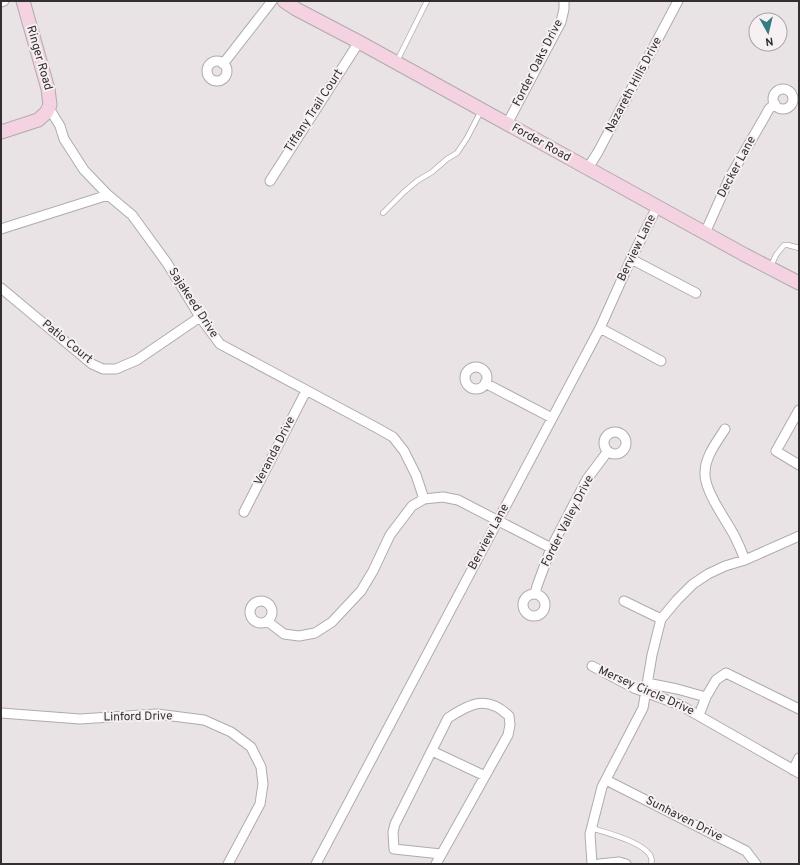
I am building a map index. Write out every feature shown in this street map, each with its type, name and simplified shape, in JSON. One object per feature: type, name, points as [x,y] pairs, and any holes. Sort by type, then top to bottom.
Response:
[{"type":"main road","name":"Ringer Road","points":[[1,132],[38,120],[43,117],[49,108],[50,101],[48,89],[23,1]]},
{"type":"main road","name":"Forder Road","points":[[284,1],[296,9],[396,62],[657,207],[799,283]]},
{"type":"street","points":[[223,64],[272,1]]},
{"type":"street","name":"Forder Oaks Drive","points":[[507,124],[559,27],[564,9],[564,1]]},
{"type":"street","name":"Nazareth Hills Drive","points":[[588,168],[598,152],[678,1]]},
{"type":"street","name":"Tiffany Trail Court","points":[[270,181],[359,42]]},
{"type":"street","name":"Decker Lane","points":[[705,233],[730,177],[764,118],[775,104]]},
{"type":"street","name":"Sajakeed Drive","points":[[49,108],[73,154],[84,170],[108,195],[132,215],[167,263],[200,317],[220,344],[393,437],[408,457],[424,499]]},
{"type":"street","points":[[1,230],[108,195]]},
{"type":"street","name":"Berview Lane","points":[[316,864],[600,328],[631,259],[657,207]]},
{"type":"street","points":[[631,259],[696,293]]},
{"type":"street","name":"Patio Court","points":[[1,288],[92,364],[103,369],[116,369],[137,360],[200,317]]},
{"type":"street","points":[[600,328],[661,361]]},
{"type":"street","points":[[485,383],[552,418]]},
{"type":"street","name":"Veranda Drive","points":[[244,512],[306,391]]},
{"type":"street","points":[[799,410],[776,451],[799,465]]},
{"type":"street","points":[[725,429],[712,449],[706,462],[704,474],[706,485],[746,560]]},
{"type":"street","name":"Forder Valley Drive","points":[[535,594],[551,548],[587,479],[608,451]]},
{"type":"street","points":[[267,621],[284,634],[299,636],[315,633],[332,622],[361,591],[373,571],[390,535],[412,506],[424,499],[443,497],[458,500],[551,548]]},
{"type":"street","points":[[592,864],[590,834],[602,787],[643,708],[661,619],[693,584],[708,574],[725,566],[746,560],[798,539]]},
{"type":"street","points":[[624,601],[661,619]]},
{"type":"street","name":"Mersey Circle Drive","points":[[592,666],[646,688],[700,715],[796,771]]},
{"type":"street","points":[[700,715],[706,697],[716,680],[726,672],[799,709]]},
{"type":"street","name":"Mersey Circle Drive","points":[[646,688],[677,689],[706,697]]},
{"type":"street","points":[[436,864],[508,735],[510,725],[509,716],[500,707],[493,704],[479,703],[462,709],[448,718],[395,824],[393,832],[394,849],[441,854]]},
{"type":"street","name":"Linford Drive","points":[[1,713],[80,719],[157,714],[204,720],[231,732],[251,747],[261,767],[264,784],[260,804],[228,864]]},
{"type":"street","points":[[432,751],[485,776]]},
{"type":"street","points":[[796,771],[799,758]]},
{"type":"street","name":"Sunhaven Drive","points":[[606,780],[746,851],[756,864]]},
{"type":"street","points":[[599,864],[606,862],[619,862],[626,864]]},
{"type":"lane","points":[[396,62],[427,1]]},
{"type":"lane","points":[[383,213],[417,181],[432,172],[457,152],[467,138],[481,110]]},
{"type":"lane","points":[[769,268],[776,255],[784,245],[799,248]]},
{"type":"lane","points":[[592,828],[617,836],[644,848],[651,857],[651,864]]}]
